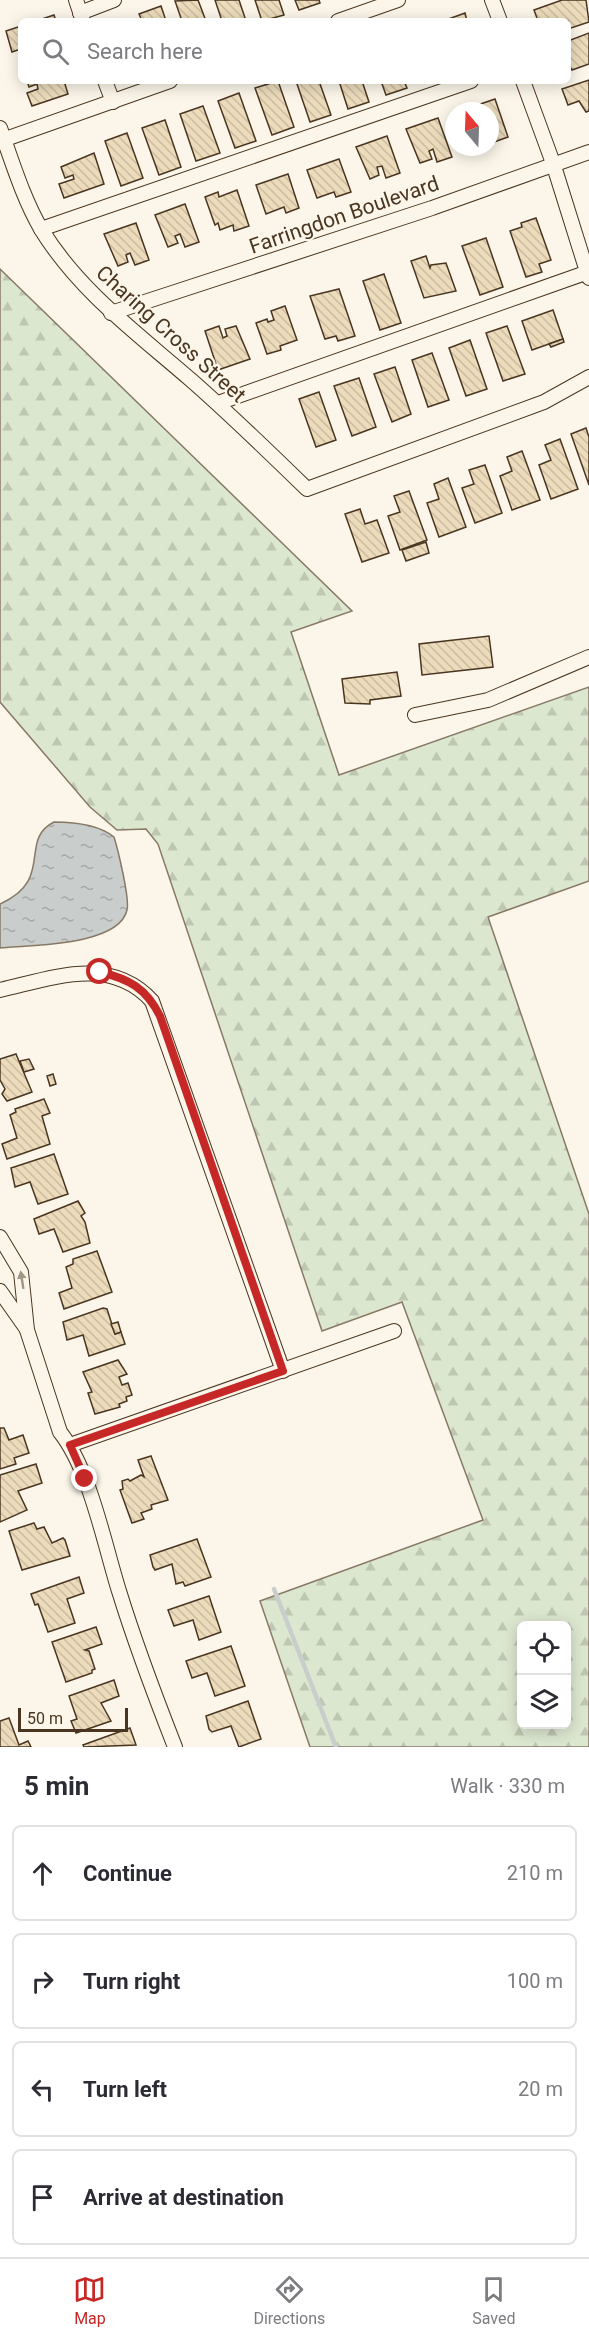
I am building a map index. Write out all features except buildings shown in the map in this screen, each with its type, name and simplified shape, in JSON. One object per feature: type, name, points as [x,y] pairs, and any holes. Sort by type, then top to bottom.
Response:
[{"type":"street","points":[[80,11],[114,0]]},
{"type":"street","points":[[345,18],[377,4],[398,0]]},
{"type":"street","points":[[492,0],[499,18]]},
{"type":"street","points":[[106,84],[113,102]]},
{"type":"street","points":[[1,136],[113,102],[162,84]]},
{"type":"street","points":[[41,229],[462,84]]},
{"type":"street","points":[[218,403],[588,275],[553,163],[523,84]]},
{"type":"street","name":"Charing Cross Street","points":[[1,136],[41,229],[71,272],[111,313],[218,403],[307,489],[544,402],[589,377]]},
{"type":"street","name":"Farringdon Boulevard","points":[[111,313],[432,208],[589,152]]},
{"type":"street","points":[[415,715],[488,700],[589,657]]},
{"type":"street","points":[[0,990],[100,972],[122,977],[138,985],[152,1001],[283,1371]]},
{"type":"street","points":[[0,1237],[21,1272],[27,1330],[60,1432],[70,1445],[85,1479],[120,1595],[175,1747]]},
{"type":"street","points":[[0,1290],[27,1330]]},
{"type":"street","points":[[70,1445],[394,1331]]},
{"type":"green space","points":[[0,269],[352,611],[291,632],[339,775],[589,687],[589,881],[488,917],[589,1214],[589,1747],[310,1747],[260,1601],[483,1520],[402,1302],[322,1331],[158,844],[146,829],[117,830],[90,807],[0,702]]},
{"type":"water","points":[[54,822],[86,825],[114,837],[125,885],[127,910],[120,922],[108,931],[91,937],[51,944],[0,948],[0,904],[17,894],[27,884],[32,872],[38,839]]},
{"type":"waterway","points":[[274,1589],[336,1747]]},
{"type":"route","points":[[85,1479],[70,1445],[283,1371],[160,1016],[152,1001],[138,985],[122,977],[100,972]]}]
